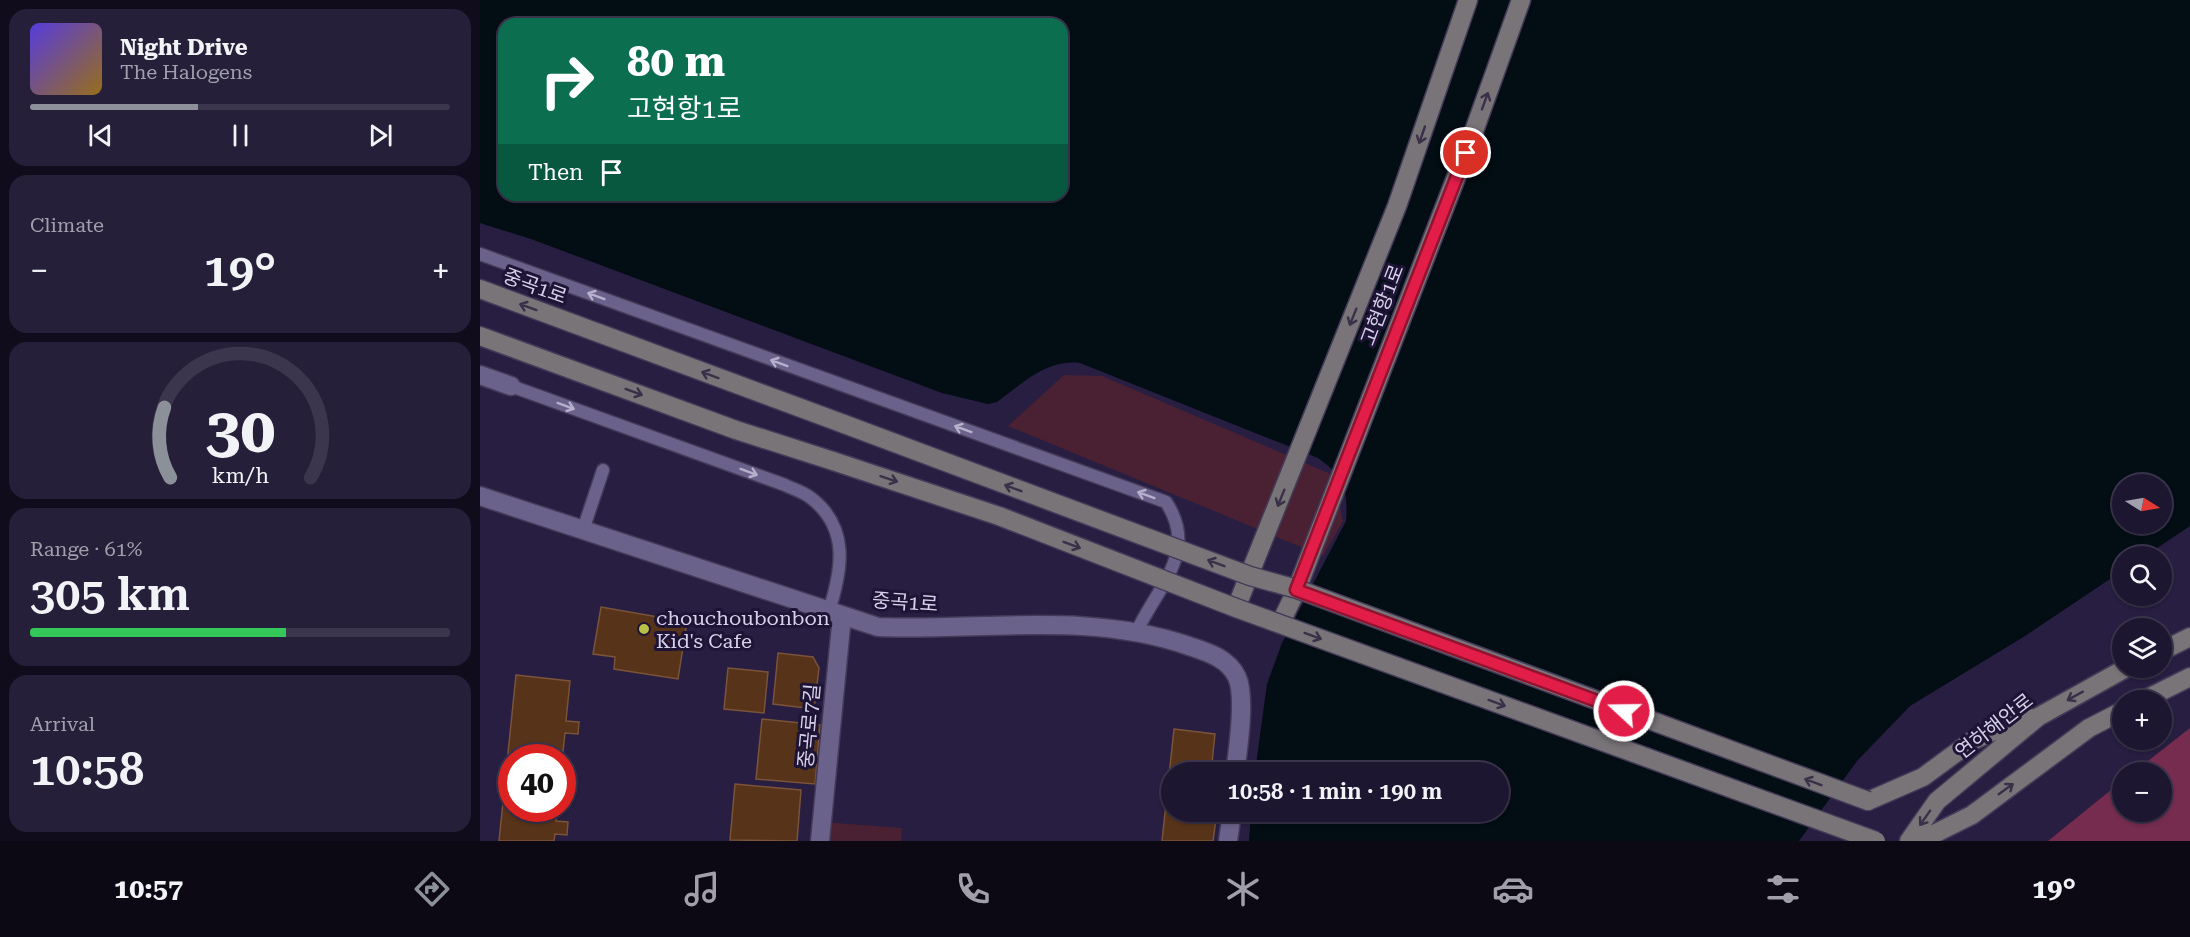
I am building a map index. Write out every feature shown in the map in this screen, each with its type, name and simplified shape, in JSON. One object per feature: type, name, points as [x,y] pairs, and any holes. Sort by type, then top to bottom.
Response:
[{"type":"street","name":"고현항1로","points":[[1236,608],[1397,206],[1468,0]]},
{"type":"street","name":"고현항1로","points":[[1280,624],[1296,590],[1474,131],[1521,0]]},
{"type":"street","name":"중곡1로","points":[[480,289],[1250,576],[1296,590],[1868,801],[1923,777],[1972,741],[2009,724],[2038,717]]},
{"type":"street","points":[[480,336],[736,430],[999,516],[1236,608],[1876,841]]},
{"type":"street","points":[[480,375],[511,386]]},
{"type":"street","name":"중곡1로","points":[[480,496],[878,627],[934,629],[994,624],[1074,624],[1137,631],[1218,656],[1237,678],[1241,716],[1237,762]]},
{"type":"street","name":"중곡로7길","points":[[820,841],[835,613]]},
{"type":"street","points":[[2172,646],[2190,637]]},
{"type":"street","name":"연하해안로","points":[[1909,841],[1936,801],[2038,717],[2112,676]]},
{"type":"street","points":[[2164,690],[2190,677]]},
{"type":"street","points":[[1920,841],[1972,814],[2089,728],[2112,716]]},
{"type":"street","points":[[1228,841],[1231,822]]},
{"type":"lane","points":[[480,254],[1166,502],[1177,520],[1180,537],[1174,562],[1137,631]]},
{"type":"lane","points":[[511,386],[785,485],[811,498],[836,533],[842,557],[835,613]]},
{"type":"lane","points":[[583,530],[603,470]]},
{"type":"shaded area","points":[[480,0],[2190,0],[2190,526],[2160,546],[2112,546],[2112,578],[2025,636],[1910,706],[1857,761],[1799,841],[1249,841],[1250,822],[1509,822],[1509,762],[1256,762],[1267,684],[1282,643],[1346,521],[1345,493],[1339,478],[1318,458],[1080,363],[1068,363],[1046,369],[1026,380],[997,402],[988,404],[942,393],[531,239],[480,223]]},
{"type":"shaded area","points":[[1064,375],[1102,376],[1333,475],[1343,521],[1323,556],[1008,426]]},
{"type":"shaded area","points":[[2190,728],[2190,841],[2048,841],[2112,789],[2112,822],[2172,822],[2172,762],[2147,762],[2162,750],[2172,750],[2172,742]]},
{"type":"shaded area","points":[[822,822],[902,828],[901,841],[821,841]]},
{"type":"building","points":[[601,607],[687,622],[678,679],[614,669],[615,657],[593,654]]},
{"type":"building","points":[[778,653],[813,657],[819,668],[814,709],[773,704]]},
{"type":"building","points":[[728,668],[768,672],[764,713],[724,709]]},
{"type":"building","points":[[516,675],[570,681],[566,721],[579,722],[578,734],[565,733],[564,744],[509,744]]},
{"type":"building","points":[[762,719],[820,725],[815,784],[756,779]]},
{"type":"building","points":[[1174,729],[1215,734],[1212,762],[1170,762]]},
{"type":"building","points":[[735,784],[801,790],[797,841],[730,840]]},
{"type":"building","points":[[501,822],[568,822],[567,835],[555,834],[554,841],[499,841]]},
{"type":"building","points":[[1164,822],[1216,822],[1213,841],[1162,841]]},
{"type":"place","name":"chouchoubonbon Kid's Cafe","points":[[644,629]]},
{"type":"route","points":[[1466,153],[1296,590],[1624,711]]}]
